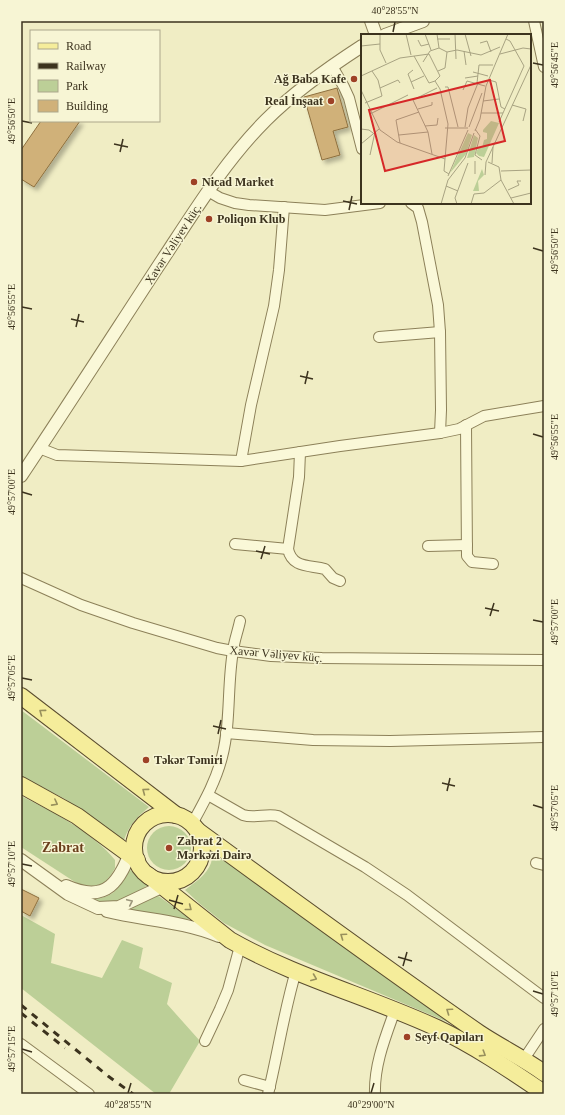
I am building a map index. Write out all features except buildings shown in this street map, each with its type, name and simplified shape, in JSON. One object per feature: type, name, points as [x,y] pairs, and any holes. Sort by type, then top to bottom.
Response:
[{"type":"main road","points":[[21,696],[176,815]]},
{"type":"main road","points":[[21,785],[77,816],[134,853],[142,868],[148,875],[165,881],[235,943],[296,971],[395,1010],[461,1040],[515,1073],[544,1093]]},
{"type":"main road","points":[[134,853],[138,833],[150,819],[167,814],[185,818],[295,903],[481,1034],[524,1059],[544,1073]]},
{"type":"main road","points":[[168,884],[183,878],[190,873],[198,862],[202,849],[201,840],[195,827]]},
{"type":"street","points":[[371,21],[376,34]]},
{"type":"street","points":[[388,34],[423,21]]},
{"type":"street","points":[[534,21],[544,67]]},
{"type":"street","name":"Xavər Vəliyev küç.","points":[[21,476],[208,191],[248,138],[266,119],[294,94],[361,47]]},
{"type":"street","points":[[332,66],[344,86],[349,98],[360,128],[361,138]]},
{"type":"street","points":[[208,191],[220,198],[235,203],[284,207],[325,210],[372,204]]},
{"type":"street","points":[[412,204],[418,208],[422,222],[438,305],[440,332],[440,433]]},
{"type":"street","points":[[241,461],[251,405],[274,306],[279,270],[284,207]]},
{"type":"street","points":[[379,337],[440,332]]},
{"type":"street","points":[[39,448],[56,455],[241,461],[440,433],[466,425],[484,416],[544,406]]},
{"type":"street","points":[[466,425],[467,556],[472,562],[493,564]]},
{"type":"street","points":[[300,452],[299,477],[288,549],[295,562],[325,569],[333,578],[340,581]]},
{"type":"street","points":[[235,544],[288,549]]},
{"type":"street","points":[[428,546],[467,545]]},
{"type":"street","name":"Xavər Vəliyev küç.","points":[[21,578],[81,605],[133,623],[217,648],[233,651],[271,656],[322,658],[544,660]]},
{"type":"street","points":[[195,827],[223,756],[233,651],[240,621]]},
{"type":"street","points":[[226,733],[313,740],[390,741],[544,737]]},
{"type":"street","points":[[208,795],[249,817],[270,814],[278,816],[365,867],[428,910],[544,998]]},
{"type":"street","points":[[45,876],[71,888],[85,892],[103,892],[117,879],[134,853]]},
{"type":"street","points":[[21,860],[68,894],[98,908],[202,929],[235,943],[228,990],[205,1041]]},
{"type":"street","points":[[98,908],[119,907],[168,884]]},
{"type":"street","points":[[244,1080],[269,1090],[285,1013],[296,971]]},
{"type":"street","points":[[374,1094],[374,1079],[381,1051],[395,1010]]},
{"type":"street","points":[[524,1059],[544,1029]]},
{"type":"street","points":[[21,1044],[90,1094]]},
{"type":"green space","points":[[21,710],[149,807],[134,822],[128,830],[124,840],[65,799],[21,776]]},
{"type":"green space","points":[[21,796],[84,832],[106,850],[115,860],[115,868],[103,884],[92,886],[78,884],[21,847]]},
{"type":"green space","name":"Zabrat 2 Mərkəzi Dairə","points":[[165,826],[173,826],[178,827],[185,832],[190,839],[190,857],[185,864],[178,869],[165,870],[157,867],[150,860],[147,852],[147,844],[150,836],[157,829]]},
{"type":"green space","points":[[212,850],[450,1023],[265,945],[224,923],[185,890],[207,871],[211,862]]},
{"type":"green space","points":[[130,870],[148,885],[132,895],[117,901],[102,902],[83,898],[93,899],[107,896],[117,889]]},
{"type":"green space","points":[[157,895],[189,918],[187,920],[132,911],[132,907]]},
{"type":"green space","points":[[21,915],[55,934],[51,963],[102,978],[122,940],[143,948],[139,968],[172,983],[167,1004],[200,1041],[169,1094],[156,1094],[21,988]]},
{"type":"railway","points":[[21,1005],[108,1076],[133,1094]]},
{"type":"railway","points":[[21,1013],[65,1048]]},
{"type":"place","name":"Ağ Baba Kafe","points":[[354,79]]},
{"type":"place","name":"Real İnşaat","points":[[331,101]]},
{"type":"place","name":"Nicad Market","points":[[194,182]]},
{"type":"place","name":"Poliqon Klub","points":[[209,219]]},
{"type":"place","name":"Təkər Təmiri","points":[[146,760]]},
{"type":"place","name":"Zabrat 2 Mərkəzi Dairə","points":[[169,848]]},
{"type":"place","name":"Seyf Qapıları","points":[[407,1037]]},
{"type":"district","name":"Zabrat","points":[[63,847]]}]
